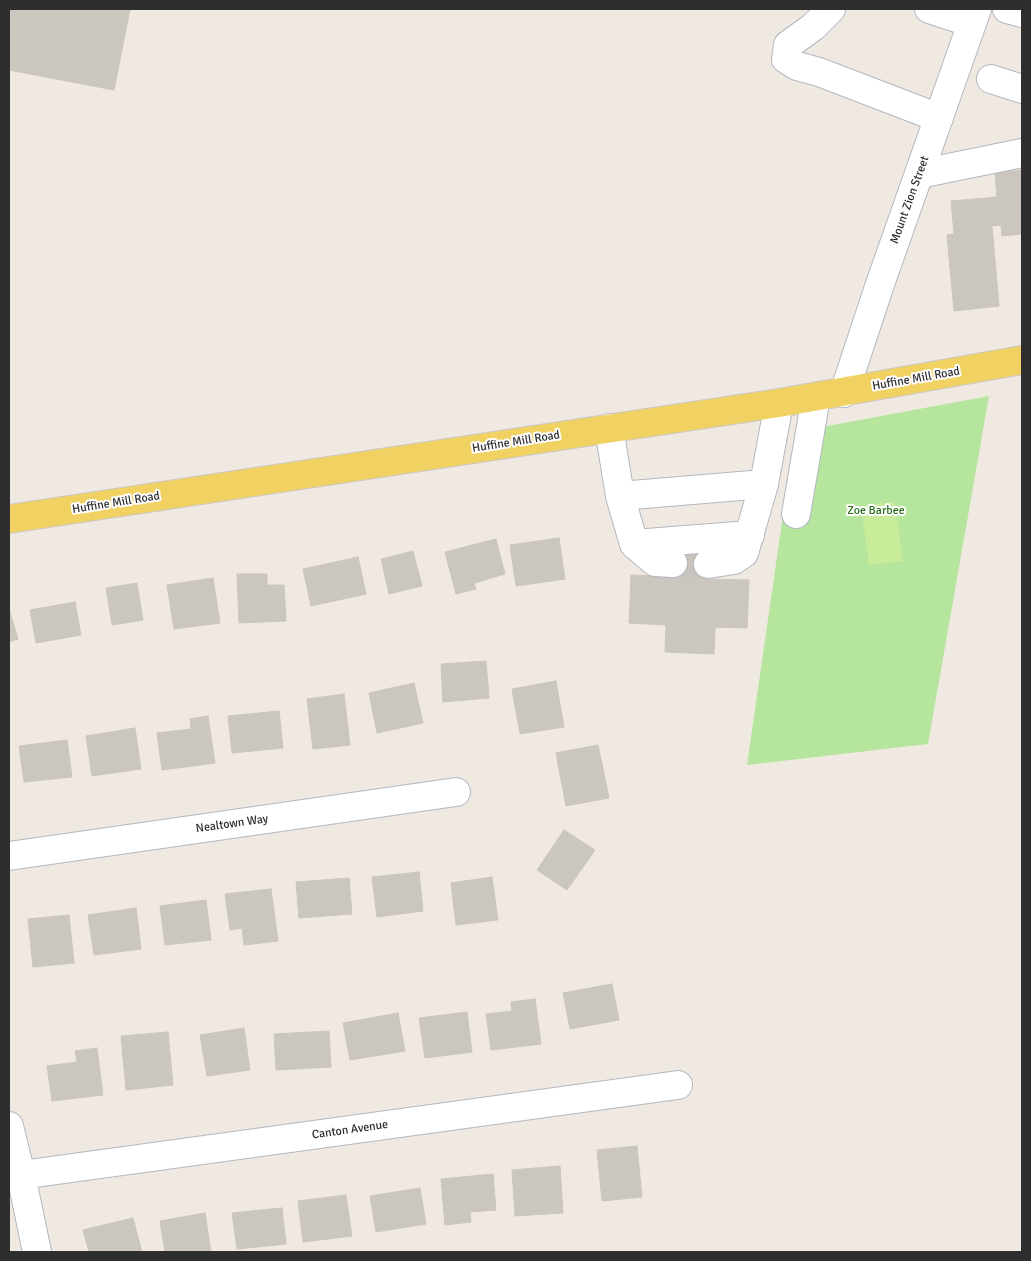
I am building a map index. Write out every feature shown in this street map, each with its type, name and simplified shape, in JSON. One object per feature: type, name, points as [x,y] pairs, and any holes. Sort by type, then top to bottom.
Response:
[{"type":"main road","name":"Huffine Mill Road","points":[[9,519],[844,393],[1022,360]]},
{"type":"street","points":[[831,9],[813,27],[788,45],[786,59],[797,66],[819,72],[939,118]]},
{"type":"street","points":[[929,9],[975,16]]},
{"type":"street","points":[[1008,9],[1022,13]]},
{"type":"street","name":"Mount Zion Street","points":[[844,393],[975,16]]},
{"type":"street","points":[[991,79],[1022,88]]},
{"type":"street","points":[[919,174],[1022,153]]},
{"type":"street","points":[[796,514],[816,397]]},
{"type":"street","points":[[708,564],[734,560],[744,553],[764,484],[779,403]]},
{"type":"street","points":[[609,428],[620,496],[634,544],[655,562],[673,563]]},
{"type":"street","points":[[620,496],[764,484]]},
{"type":"street","points":[[634,544],[750,535]]},
{"type":"street","name":"Nealtown Way","points":[[9,856],[456,792]]},
{"type":"street","name":"Canton Avenue","points":[[21,1175],[678,1085]]},
{"type":"street","points":[[9,1126],[37,1252]]},
{"type":"green space","name":"Zoe Barbee","points":[[989,396],[928,744],[747,765],[795,432]]},
{"type":"green space","points":[[895,502],[903,561],[869,565],[861,506]]},
{"type":"building","points":[[9,9],[130,9],[114,90],[9,70]]},
{"type":"building","points":[[1022,170],[1022,234],[1002,236],[1001,225],[992,226],[999,306],[954,311],[947,235],[954,234],[951,201],[997,197],[995,173]]},
{"type":"building","points":[[559,538],[565,579],[516,586],[510,545]]},
{"type":"building","points":[[496,539],[505,574],[474,583],[476,589],[456,594],[445,552]]},
{"type":"building","points":[[673,550],[709,551],[708,579],[749,580],[747,628],[715,627],[714,654],[665,652],[666,625],[629,623],[631,575],[672,577]]},
{"type":"building","points":[[413,551],[422,586],[389,594],[381,559]]},
{"type":"building","points":[[358,557],[366,594],[311,606],[303,569]]},
{"type":"building","points":[[237,574],[267,574],[267,585],[284,585],[286,621],[239,623]]},
{"type":"building","points":[[213,578],[220,623],[174,629],[167,585]]},
{"type":"building","points":[[137,583],[143,620],[112,625],[106,588]]},
{"type":"building","points":[[75,602],[81,635],[36,643],[30,610]]},
{"type":"building","points":[[9,609],[18,639],[9,642]]},
{"type":"building","points":[[486,661],[489,698],[443,702],[441,664]]},
{"type":"building","points":[[556,681],[564,727],[520,734],[512,689]]},
{"type":"building","points":[[414,683],[423,723],[377,733],[369,693]]},
{"type":"building","points":[[344,694],[350,745],[313,749],[307,699]]},
{"type":"building","points":[[279,711],[283,748],[232,753],[228,716]]},
{"type":"building","points":[[208,716],[215,763],[162,770],[157,733],[191,729],[190,719]]},
{"type":"building","points":[[135,728],[141,769],[92,776],[86,736]]},
{"type":"building","points":[[67,740],[72,777],[24,782],[19,746]]},
{"type":"building","points":[[598,745],[609,798],[566,806],[556,753]]},
{"type":"building","points":[[564,830],[595,850],[567,890],[537,870]]},
{"type":"building","points":[[419,872],[423,911],[377,917],[372,877]]},
{"type":"building","points":[[492,877],[498,920],[456,925],[451,883]]},
{"type":"building","points":[[349,878],[352,914],[299,918],[296,882]]},
{"type":"building","points":[[271,889],[278,941],[244,945],[242,928],[230,930],[225,894]]},
{"type":"building","points":[[206,900],[211,940],[165,945],[160,906]]},
{"type":"building","points":[[136,908],[141,949],[94,955],[88,915]]},
{"type":"building","points":[[69,915],[74,963],[33,967],[28,919]]},
{"type":"building","points":[[612,984],[619,1020],[570,1029],[563,993]]},
{"type":"building","points":[[535,999],[541,1044],[491,1050],[486,1014],[512,1011],[511,1002]]},
{"type":"building","points":[[467,1012],[472,1052],[425,1058],[419,1018]]},
{"type":"building","points":[[398,1013],[405,1051],[350,1060],[343,1023]]},
{"type":"building","points":[[244,1028],[250,1070],[207,1076],[200,1035]]},
{"type":"building","points":[[329,1031],[331,1067],[276,1070],[274,1034]]},
{"type":"building","points":[[168,1032],[173,1085],[126,1090],[121,1036]]},
{"type":"building","points":[[97,1048],[103,1095],[52,1101],[47,1066],[77,1062],[75,1051]]},
{"type":"building","points":[[637,1146],[642,1197],[602,1201],[597,1150]]},
{"type":"building","points":[[560,1166],[563,1213],[515,1216],[512,1170]]},
{"type":"building","points":[[493,1174],[496,1210],[470,1212],[471,1222],[445,1225],[441,1179]]},
{"type":"building","points":[[420,1188],[426,1224],[376,1232],[370,1196]]},
{"type":"building","points":[[346,1195],[352,1236],[303,1242],[298,1201]]},
{"type":"building","points":[[282,1208],[286,1244],[237,1249],[232,1213]]},
{"type":"building","points":[[205,1213],[211,1252],[165,1252],[160,1221]]},
{"type":"building","points":[[133,1218],[142,1252],[89,1252],[83,1230]]},
{"type":"tunnel","points":[[673,563],[708,564]]}]
